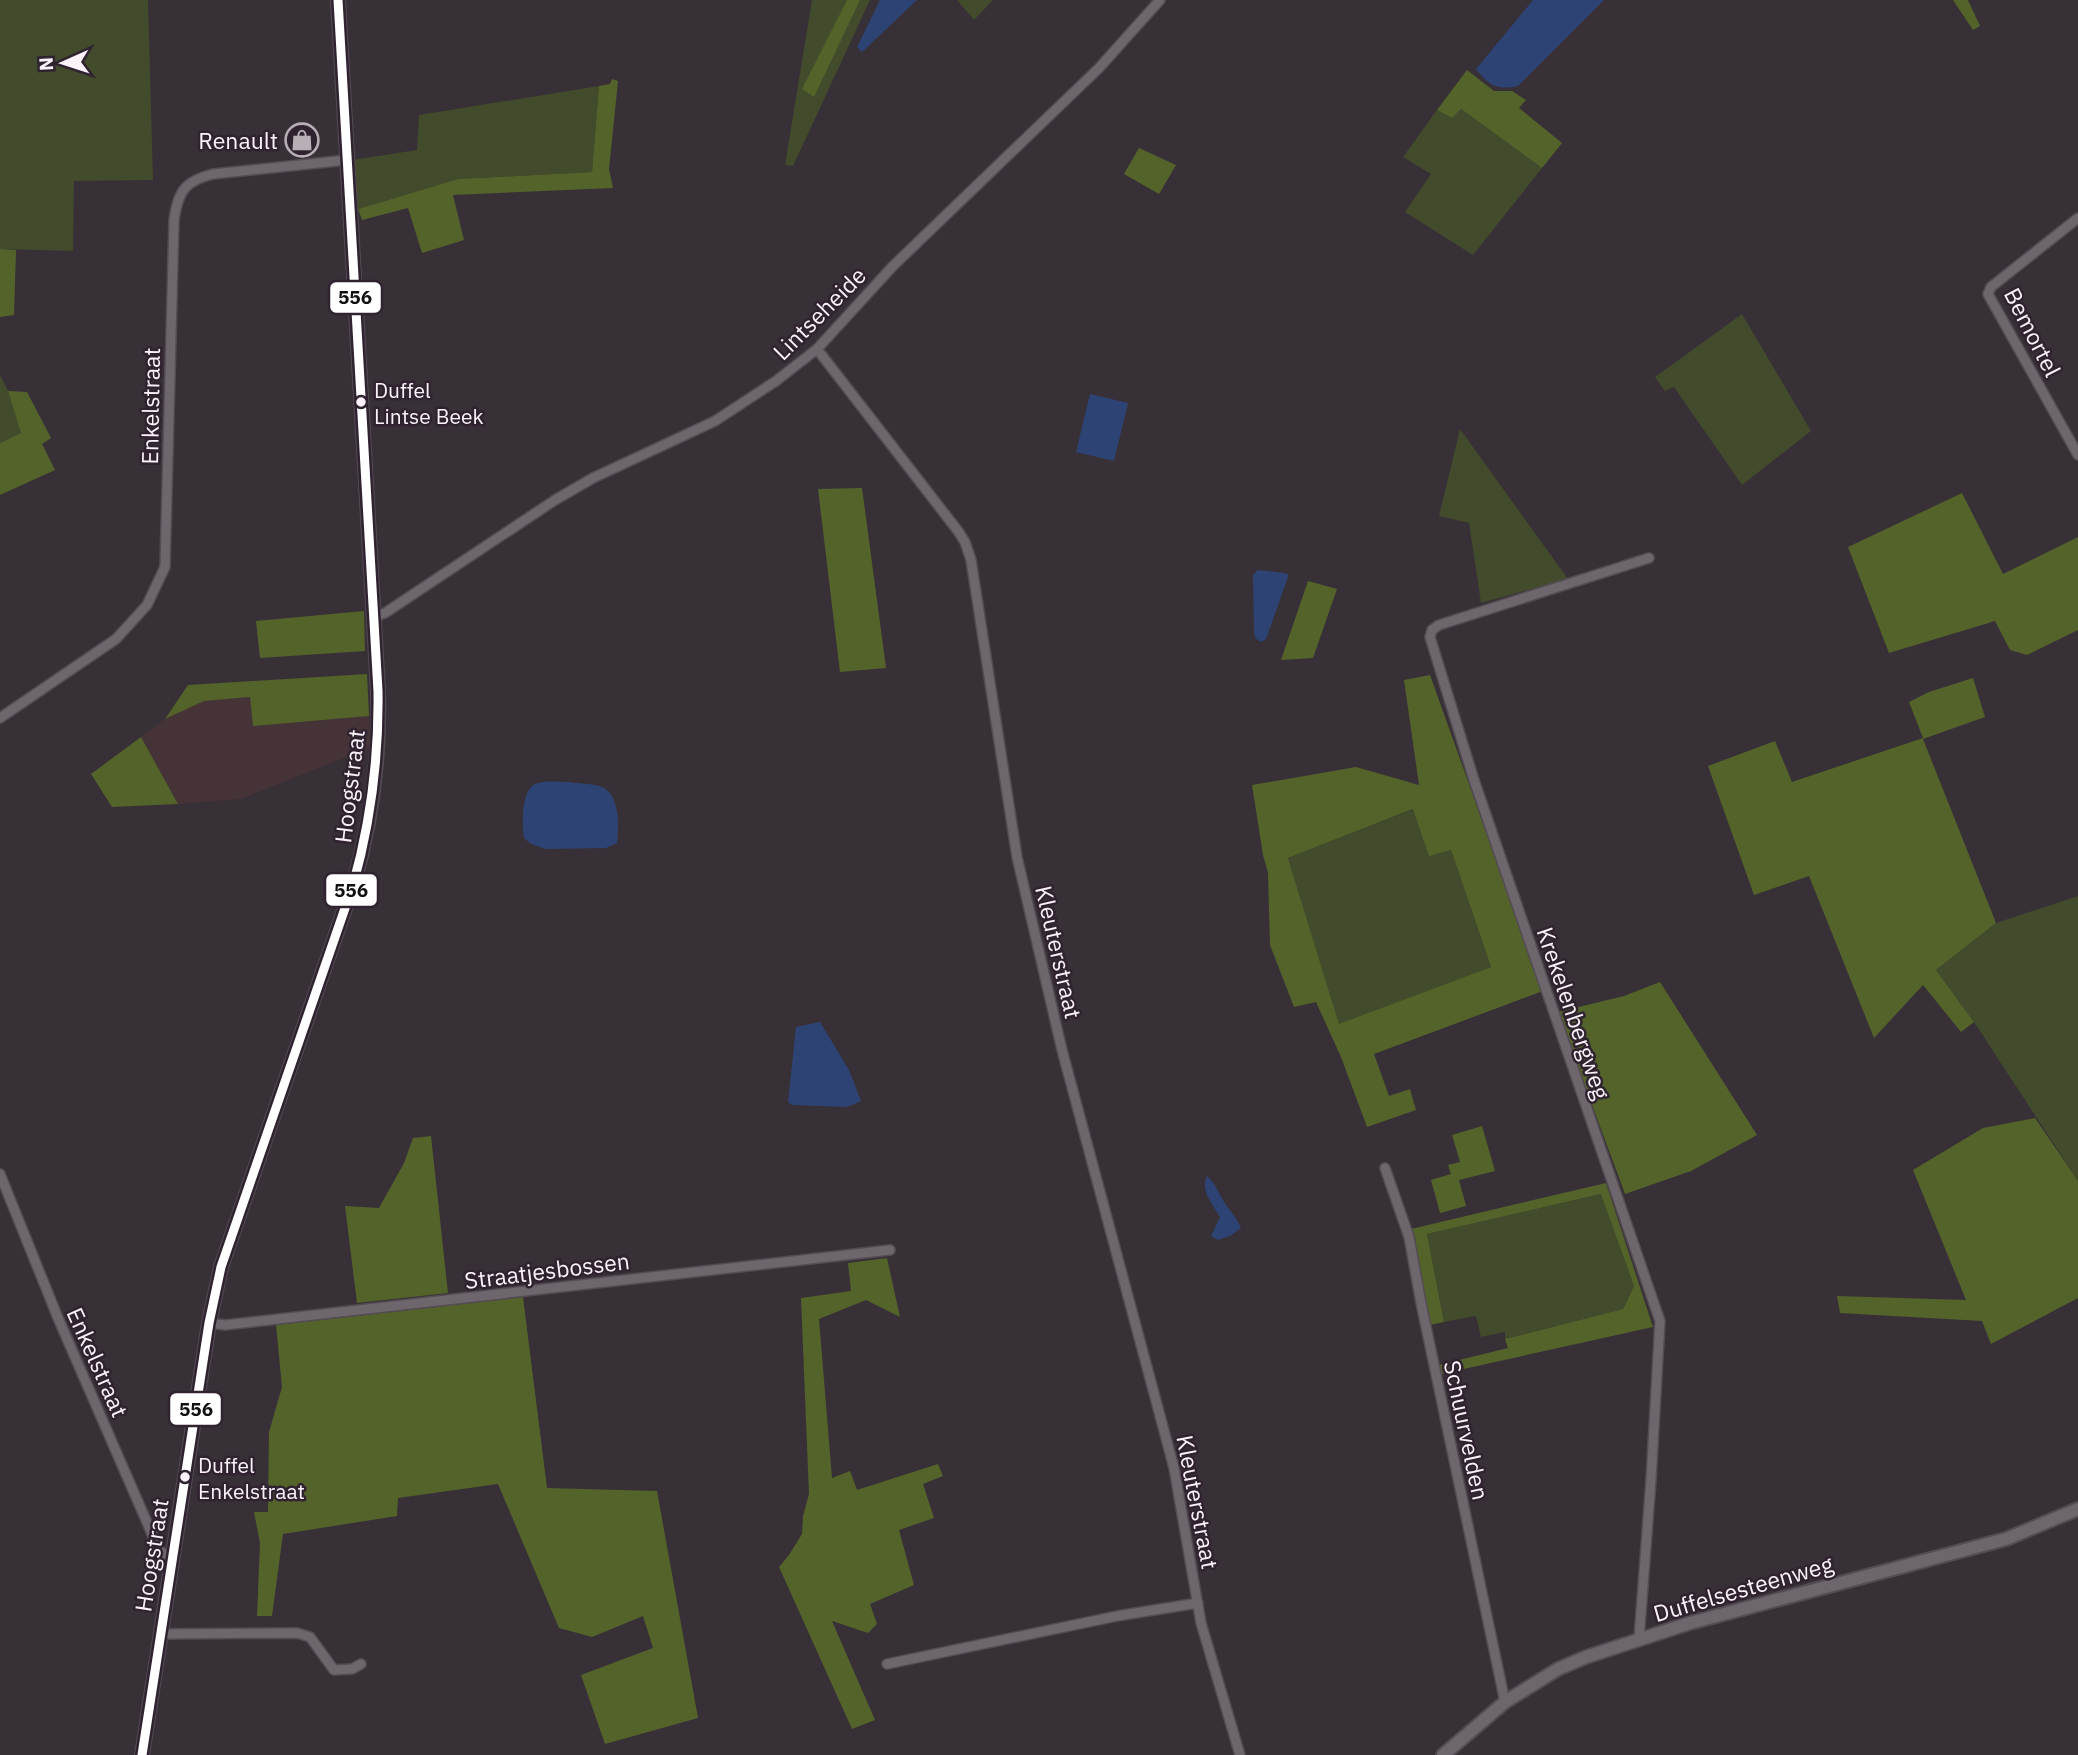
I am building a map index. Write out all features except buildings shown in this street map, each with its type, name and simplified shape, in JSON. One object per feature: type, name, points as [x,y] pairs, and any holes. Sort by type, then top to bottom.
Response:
[{"type":"street","name":"Hoogstraat","points":[[142,1755],[209,1323],[221,1267],[363,851],[374,792],[378,691],[338,0]]},
{"type":"street","name":"Lintseheide","points":[[373,617],[385,613],[593,478],[715,421],[776,382],[817,349],[902,257],[1099,68],[1160,0]]},
{"type":"street","name":"Enkelstraat","points":[[0,718],[116,639],[147,606],[165,567],[176,201],[187,185],[196,178],[347,160]]},
{"type":"street","name":"Bemortel","points":[[2078,218],[1991,287],[1988,294],[2078,455]]},
{"type":"street","name":"Kleuterstraat","points":[[817,349],[958,531],[971,560],[1017,857],[1062,1050],[1174,1468],[1201,1623],[1240,1755]]},
{"type":"street","name":"Krekelenbergweg","points":[[1639,1639],[1660,1321],[1478,793],[1430,637],[1432,630],[1439,625],[1649,558]]},
{"type":"street","name":"Schuurvelden","points":[[1385,1168],[1409,1237],[1505,1702]]},
{"type":"street","name":"Enkelstraat","points":[[0,1174],[58,1318],[159,1550],[172,1558]]},
{"type":"street","name":"Straatjesbossen","points":[[209,1323],[225,1325],[890,1250]]},
{"type":"street","name":"Duffelsesteenweg","points":[[1443,1755],[1505,1702],[1558,1669],[1639,1639],[1821,1587],[1995,1542],[2078,1509]]},
{"type":"street","name":"Kleuterstraat","points":[[887,1664],[1117,1616],[1198,1603]]},
{"type":"street","name":"Hoogstraat","points":[[161,1633],[297,1633],[310,1637],[334,1670],[352,1669],[361,1664]]},
{"type":"shaded area","points":[[251,697],[253,726],[369,716],[369,748],[241,799],[178,804],[141,737],[165,719],[204,701]]},
{"type":"green space","points":[[0,0],[148,0],[153,180],[74,181],[73,251],[0,249]]},
{"type":"green space","points":[[812,0],[870,0],[793,166],[785,165]]},
{"type":"green space","points":[[847,0],[860,0],[814,97],[802,89]]},
{"type":"green space","points":[[957,0],[993,0],[974,20]]},
{"type":"green space","points":[[1953,0],[1968,0],[1980,26],[1973,30]]},
{"type":"green space","points":[[1467,70],[1494,91],[1512,91],[1526,100],[1519,108],[1562,143],[1542,168],[1461,109],[1452,118],[1437,110]]},
{"type":"green space","points":[[612,79],[618,81],[609,169],[613,188],[453,195],[464,240],[422,253],[408,208],[362,220],[358,209],[458,179],[592,172],[599,86],[610,84]]},
{"type":"green space","points":[[599,86],[592,172],[458,179],[358,209],[352,160],[417,150],[419,115]]},
{"type":"green space","points":[[1461,109],[1542,168],[1473,255],[1405,212],[1431,174],[1403,157],[1437,110],[1452,118]]},
{"type":"green space","points":[[1139,148],[1176,165],[1159,194],[1124,174]]},
{"type":"green space","points":[[0,249],[16,250],[14,315],[0,317]]},
{"type":"green space","points":[[1742,314],[1811,431],[1742,485],[1674,387],[1665,391],[1655,377]]},
{"type":"green space","points":[[0,375],[22,433],[0,443]]},
{"type":"green space","points":[[8,391],[27,392],[51,438],[42,444],[55,470],[0,495],[0,443],[21,433]]},
{"type":"green space","points":[[1460,429],[1568,579],[1481,603],[1469,523],[1439,516]]},
{"type":"green space","points":[[862,488],[886,668],[840,672],[818,489]]},
{"type":"green space","points":[[1962,493],[2003,574],[2078,537],[2078,630],[2027,655],[2010,650],[1995,621],[1889,653],[1848,547]]},
{"type":"green space","points":[[1308,581],[1337,589],[1313,658],[1281,660]]},
{"type":"green space","points":[[364,611],[365,651],[260,658],[256,621]]},
{"type":"green space","points":[[367,674],[369,716],[253,726],[250,697],[204,701],[165,719],[188,685]]},
{"type":"green space","points":[[1430,675],[1543,991],[1374,1054],[1389,1096],[1410,1089],[1416,1110],[1367,1127],[1341,1057],[1316,1002],[1294,1007],[1270,945],[1268,873],[1252,785],[1356,767],[1419,785],[1404,680]],"holes":[[[1413,809],[1429,856],[1451,850],[1491,967],[1339,1024],[1288,858]]]},
{"type":"green space","points":[[1973,678],[1985,717],[1923,739],[1996,923],[1936,970],[1974,1022],[1961,1032],[1923,985],[1874,1038],[1809,876],[1754,895],[1708,766],[1775,741],[1792,782],[1923,738],[1909,702],[1929,692]]},
{"type":"green space","points":[[141,737],[178,804],[112,807],[91,774]]},
{"type":"green space","points":[[1414,809],[1429,855],[1451,850],[1491,967],[1339,1025],[1288,858]]},
{"type":"green space","points":[[2078,896],[2078,1181],[1974,1022],[1936,970],[1996,923]]},
{"type":"green space","points":[[1660,982],[1757,1135],[1691,1171],[1625,1194],[1558,1012],[1624,996]]},
{"type":"green space","points":[[2035,1118],[2078,1181],[2078,1298],[1991,1344],[1982,1321],[1840,1313],[1837,1296],[1966,1300],[1913,1170],[1983,1128]]},
{"type":"green space","points":[[1482,1126],[1495,1171],[1459,1180],[1466,1206],[1440,1213],[1431,1180],[1451,1174],[1448,1165],[1460,1162],[1452,1135]]},
{"type":"green space","points":[[431,1136],[448,1293],[357,1303],[345,1206],[379,1208],[404,1163],[413,1138]]},
{"type":"green space","points":[[1606,1183],[1653,1327],[1441,1374],[1439,1365],[1508,1348],[1505,1339],[1623,1309],[1634,1286],[1601,1194],[1427,1234],[1444,1322],[1430,1325],[1411,1229]]},
{"type":"green space","points":[[1602,1194],[1634,1286],[1623,1309],[1505,1339],[1505,1332],[1481,1337],[1476,1316],[1444,1322],[1427,1234]]},
{"type":"green space","points":[[887,1258],[900,1317],[866,1300],[819,1319],[832,1478],[850,1471],[857,1490],[938,1464],[943,1476],[923,1484],[934,1518],[899,1530],[914,1585],[870,1604],[877,1624],[868,1633],[832,1621],[875,1720],[852,1729],[779,1567],[802,1534],[803,1516],[809,1494],[801,1298],[851,1291],[848,1263]]},
{"type":"green space","points":[[523,1297],[547,1488],[657,1491],[698,1718],[605,1744],[581,1675],[653,1648],[643,1616],[592,1637],[559,1628],[498,1484],[398,1498],[397,1516],[283,1534],[272,1616],[257,1616],[260,1543],[254,1512],[268,1512],[269,1432],[282,1387],[276,1325]]},
{"type":"water","points":[[880,0],[917,0],[862,52],[857,47]]},
{"type":"water","points":[[1533,0],[1604,0],[1518,86],[1494,86],[1476,69]]},
{"type":"water","points":[[1090,394],[1128,403],[1114,461],[1076,452]]},
{"type":"water","points":[[1258,570],[1288,574],[1266,639],[1261,642],[1255,638],[1254,631],[1253,575]]},
{"type":"water","points":[[543,782],[596,785],[609,792],[616,805],[617,843],[606,848],[545,849],[524,838],[524,809],[530,788]]},
{"type":"water","points":[[820,1022],[849,1070],[861,1101],[847,1107],[792,1105],[788,1102],[796,1027]]},
{"type":"water","points":[[1207,1176],[1241,1228],[1218,1240],[1211,1236],[1220,1217],[1206,1192]]},
{"type":"transit line","name":"556","points":[[142,1755],[209,1323],[221,1267],[353,885],[373,789],[378,691],[338,0]]},
{"type":"place","name":"Renault","points":[[302,140]]},
{"type":"place","name":"Duffel Lintse Beek","points":[[361,402]]},
{"type":"place","name":"Duffel Enkelstraat","points":[[185,1477]]}]
